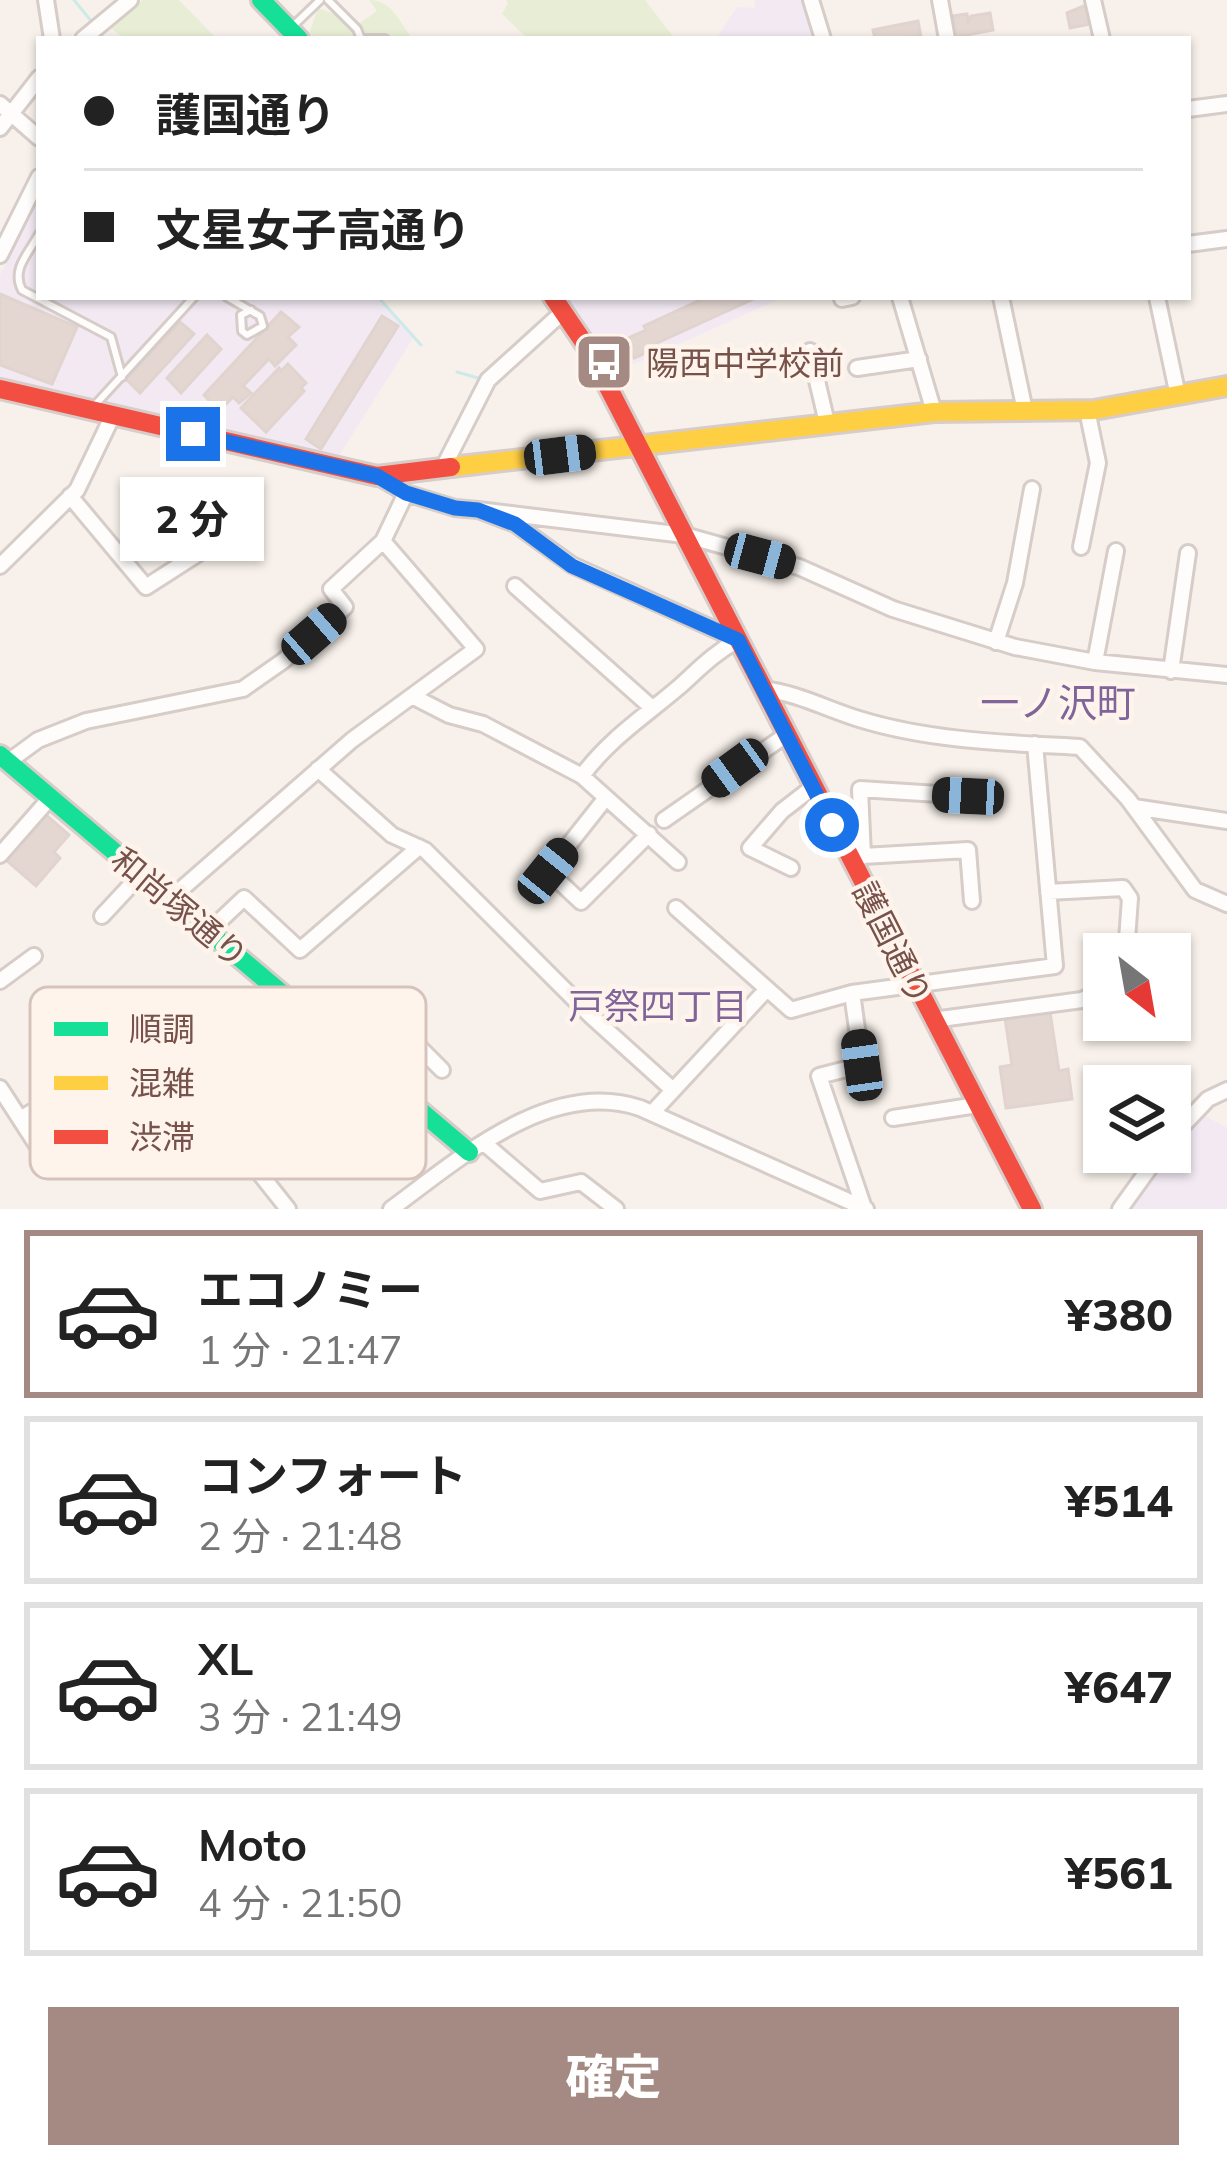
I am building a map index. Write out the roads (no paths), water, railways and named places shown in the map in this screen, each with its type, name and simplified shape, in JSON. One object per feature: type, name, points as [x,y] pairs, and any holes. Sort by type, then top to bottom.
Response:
[{"type":"street","points":[[46,0],[52,36]]},
{"type":"street","points":[[87,36],[130,0]]},
{"type":"street","points":[[261,0],[294,34]]},
{"type":"street","points":[[812,0],[822,36]]},
{"type":"street","points":[[940,0],[946,36]]},
{"type":"street","points":[[1093,0],[1101,36]]},
{"type":"street","points":[[0,128],[5,109],[36,81]]},
{"type":"street","points":[[1191,109],[1227,104]]},
{"type":"street","points":[[5,109],[36,135]]},
{"type":"street","points":[[0,253],[36,183]]},
{"type":"street","points":[[1191,244],[1227,239]]},
{"type":"street","points":[[901,300],[934,412]]},
{"type":"street","points":[[1001,300],[1025,411]]},
{"type":"street","points":[[1158,300],[1178,396]]},
{"type":"street","points":[[443,468],[488,380],[559,304]]},
{"type":"street","name":"護国通り","points":[[559,304],[639,446],[813,787],[857,860],[914,984],[1031,1209]]},
{"type":"street","points":[[810,351],[826,422]]},
{"type":"street","points":[[857,368],[919,359]]},
{"type":"street","points":[[377,476],[826,422],[934,412],[1088,410],[1227,386]]},
{"type":"street","points":[[0,389],[377,476],[406,493],[455,508],[684,535],[799,567],[893,609],[996,642],[1095,662],[1227,675]]},
{"type":"street","points":[[1081,547],[1098,463],[1088,410]]},
{"type":"street","points":[[2,561],[70,496],[113,415]]},
{"type":"street","points":[[996,642],[1015,583],[1032,489]]},
{"type":"street","points":[[4,759],[86,721],[243,689],[345,607],[331,590],[383,541],[406,493]]},
{"type":"street","points":[[70,496],[146,587],[216,542]]},
{"type":"street","points":[[478,510],[515,524],[572,566],[738,640]]},
{"type":"street","points":[[170,899],[318,769],[476,649],[383,541]]},
{"type":"street","points":[[1095,662],[1116,550]]},
{"type":"street","points":[[1172,671],[1188,553]]},
{"type":"street","points":[[514,586],[650,707]]},
{"type":"street","points":[[582,776],[650,707],[700,664],[738,640]]},
{"type":"street","points":[[762,689],[792,693],[861,720],[970,740],[1080,747],[1134,807],[1195,890],[1227,904]]},
{"type":"street","points":[[412,696],[449,715],[483,724],[582,776],[678,862]]},
{"type":"street","points":[[664,820],[786,735]]},
{"type":"street","points":[[676,908],[791,1010],[852,993],[1055,966],[1035,744]]},
{"type":"street","name":"和尚塚通り","points":[[4,759],[274,987]]},
{"type":"street","points":[[318,769],[392,835],[419,848],[673,1090]]},
{"type":"street","points":[[791,868],[750,848],[782,811],[813,787]]},
{"type":"street","points":[[968,796],[860,789],[857,860],[968,850],[972,901]]},
{"type":"street","points":[[0,855],[50,798]]},
{"type":"street","points":[[605,799],[548,871],[580,902],[649,834]]},
{"type":"street","points":[[1134,807],[1227,821]]},
{"type":"street","points":[[208,932],[244,898],[300,950],[419,848]]},
{"type":"street","points":[[102,916],[140,874]]},
{"type":"street","points":[[1048,892],[1123,888],[1130,898],[1128,933]]},
{"type":"street","points":[[0,981],[34,956]]},
{"type":"street","points":[[652,1113],[767,989]]},
{"type":"street","points":[[852,993],[862,1065],[819,1076],[865,1209]]},
{"type":"street","points":[[933,1020],[1083,1000]]},
{"type":"street","points":[[426,1054],[442,1070]]},
{"type":"street","points":[[0,1088],[30,1134]]},
{"type":"street","points":[[1191,1117],[1208,1099],[1227,1090]]},
{"type":"street","points":[[391,1209],[477,1148],[535,1117],[592,1100],[616,1101],[652,1113],[865,1209]]},
{"type":"street","points":[[893,1118],[977,1105]]},
{"type":"street","name":"和尚塚通り","points":[[426,1110],[477,1148]]},
{"type":"street","points":[[20,1119],[30,1113]]},
{"type":"street","points":[[477,1148],[540,1191],[581,1182],[616,1209]]},
{"type":"street","points":[[1120,1209],[1145,1173]]},
{"type":"street","points":[[264,1179],[288,1209]]},
{"type":"lane","points":[[294,34],[324,0],[361,36]]},
{"type":"lane","points":[[36,239],[19,265],[17,280],[22,290],[36,298]]},
{"type":"lane","points":[[41,300],[111,338],[122,377]]},
{"type":"lane","points":[[90,410],[191,300]]},
{"type":"lane","points":[[232,300],[250,310]]},
{"type":"waterway","points":[[74,0],[92,22]]},
{"type":"waterway","points":[[381,300],[421,345]]},
{"type":"waterway","points":[[457,372],[478,378]]},
{"type":"place","name":"陽西中学校前","points":[[604,362]]},
{"type":"district","name":"一ノ沢町","points":[[1058,702]]},
{"type":"district","name":"戸祭四丁目","points":[[658,1005]]}]
